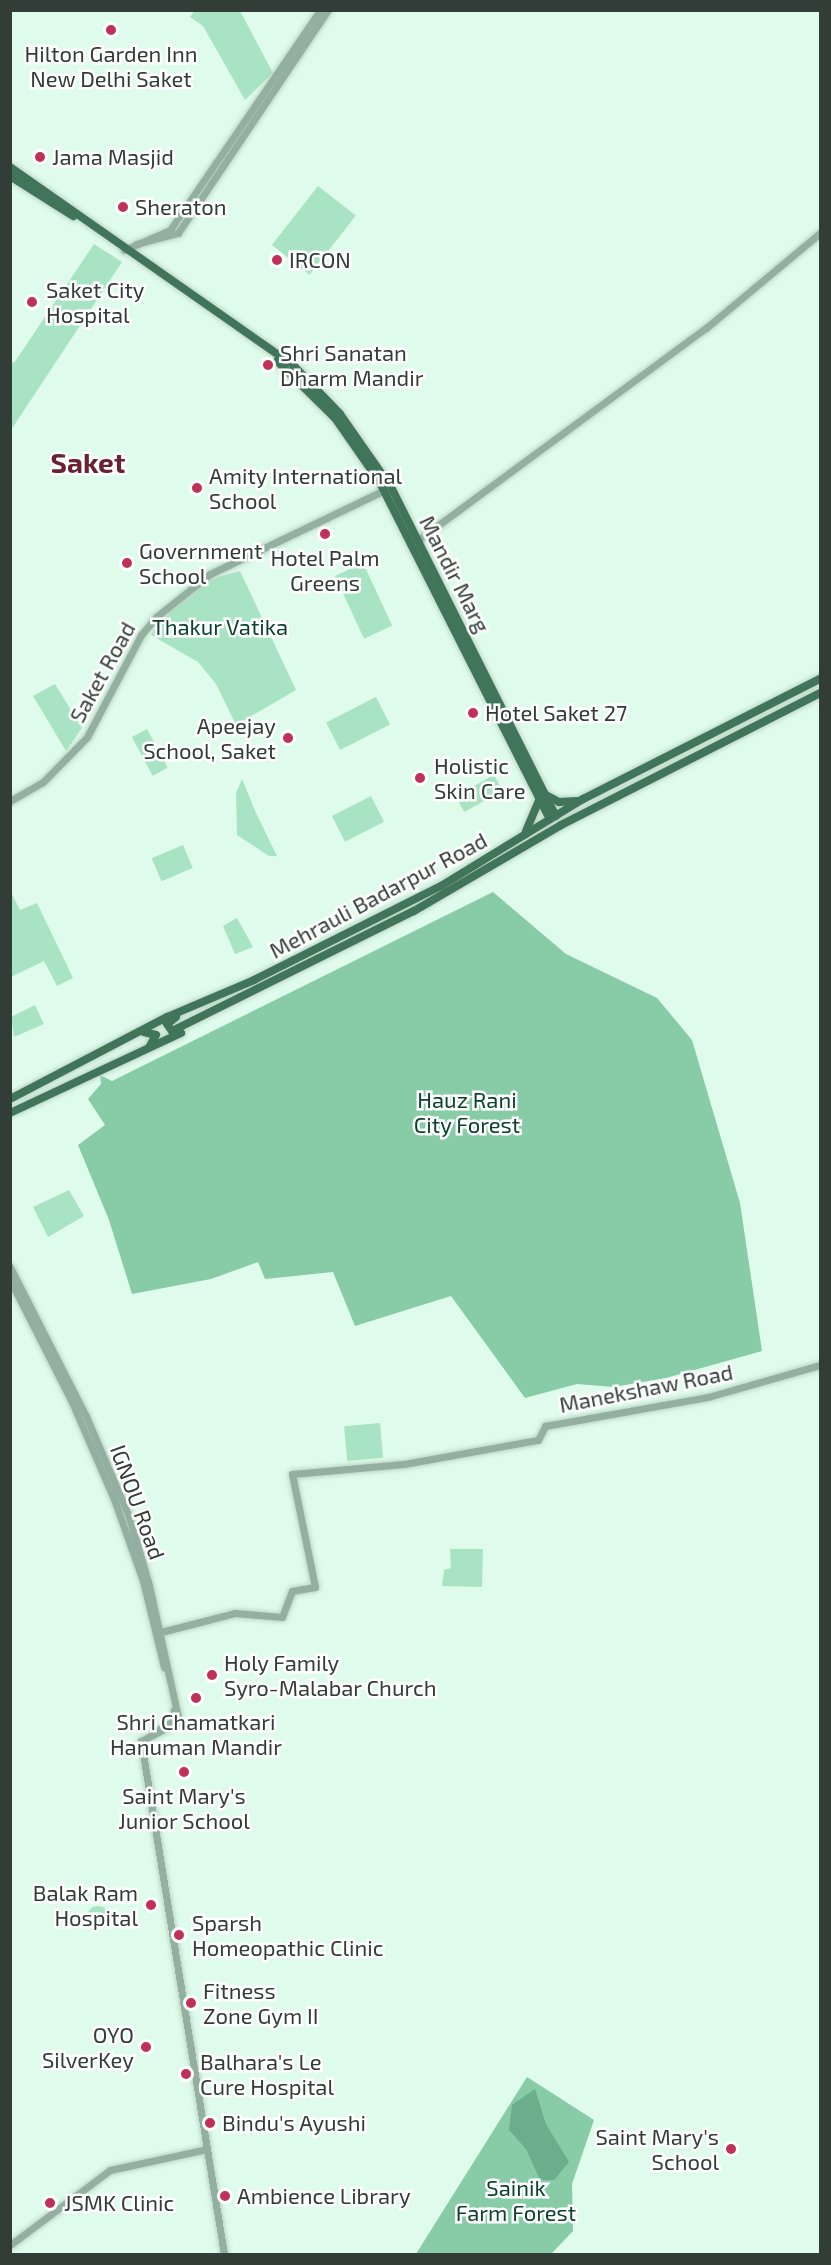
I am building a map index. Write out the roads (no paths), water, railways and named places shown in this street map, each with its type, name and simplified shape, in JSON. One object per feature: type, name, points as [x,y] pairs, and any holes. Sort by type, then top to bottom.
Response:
[{"type":"main road","points":[[10,167],[48,197]]},
{"type":"main road","points":[[10,176],[48,197]]},
{"type":"main road","name":"Mandir Marg","points":[[48,197],[129,248],[136,257],[294,366],[351,428],[418,540],[553,817]]},
{"type":"main road","name":"Mandir Marg","points":[[387,489],[539,800],[553,817]]},
{"type":"main road","name":"Mehrauli Badarpur Road","points":[[10,1099],[108,1052],[167,1017],[208,1001],[441,886],[583,800],[820,679]]},
{"type":"main road","points":[[676,753],[681,763],[820,693]]},
{"type":"main road","name":"Mehrauli Badarpur Road","points":[[202,1019],[414,911],[561,825],[681,763]]},
{"type":"main road","points":[[540,790],[556,801],[583,800]]},
{"type":"main road","points":[[522,836],[539,800]]},
{"type":"main road","points":[[202,1019],[174,1031],[167,1027],[169,1020],[208,1001]]},
{"type":"main road","points":[[10,1113],[129,1058],[202,1019]]},
{"type":"main road","points":[[108,1052],[146,1031],[155,1033],[155,1043],[129,1058]]},
{"type":"street","points":[[129,248],[170,230],[217,170],[303,41],[320,10]]},
{"type":"street","points":[[303,41],[328,10]]},
{"type":"street","points":[[418,540],[706,328],[800,247],[820,233]]},
{"type":"street","name":"Saket Road","points":[[10,801],[44,782],[87,737],[141,636],[156,617],[210,574],[387,489]]},
{"type":"street","name":"IGNOU Road","points":[[10,1267],[63,1365],[130,1520],[161,1632],[179,1721],[141,1741]]},
{"type":"street","name":"IGNOU Road","points":[[10,1280],[72,1402],[121,1522],[145,1591],[174,1714],[172,1722],[141,1741]]},
{"type":"street","name":"Manekshaw Road","points":[[161,1632],[239,1612],[282,1617],[292,1591],[315,1587],[292,1474],[412,1463],[538,1440],[545,1426],[708,1397],[820,1368]]},
{"type":"street","points":[[121,1522],[130,1520]]},
{"type":"street","points":[[141,1741],[161,1878],[224,2254]]},
{"type":"street","points":[[10,2245],[110,2170],[207,2149]]},
{"type":"place","name":"Hilton Garden Inn New Delhi Saket","points":[[111,30]]},
{"type":"place","name":"Jama Masjid","points":[[40,157]]},
{"type":"place","name":"Sheraton","points":[[123,207]]},
{"type":"place","name":"IRCON","points":[[277,260]]},
{"type":"place","name":"Saket City Hospital","points":[[32,302]]},
{"type":"place","name":"Shri Sanatan Dharm Mandir","points":[[268,365]]},
{"type":"place","name":"Amity International School","points":[[197,488]]},
{"type":"place","name":"Hotel Palm Greens","points":[[325,534]]},
{"type":"place","name":"Government School","points":[[127,563]]},
{"type":"place","name":"Hotel Saket 27","points":[[473,713]]},
{"type":"place","name":"Apeejay School, Saket","points":[[288,738]]},
{"type":"place","name":"Holistic Skin Care","points":[[420,778]]},
{"type":"place","name":"Holy Family Syro-Malabar Church","points":[[212,1675]]},
{"type":"place","name":"Shri Chamatkari Hanuman Mandir","points":[[196,1698]]},
{"type":"place","name":"Saint Mary's Junior School","points":[[184,1772]]},
{"type":"place","name":"Balak Ram Hospital","points":[[151,1905]]},
{"type":"place","name":"Sparsh Homeopathic Clinic","points":[[179,1935]]},
{"type":"place","name":"Fitness Zone Gym II","points":[[191,2003]]},
{"type":"place","name":"OYO SilverKey","points":[[146,2047]]},
{"type":"place","name":"Balhara's Le Cure Hospital","points":[[186,2074]]},
{"type":"place","name":"Bindu's Ayushi","points":[[210,2123]]},
{"type":"place","name":"Saint Mary's School","points":[[731,2149]]},
{"type":"place","name":"Ambience Library","points":[[225,2196]]},
{"type":"place","name":"JSMK Clinic","points":[[50,2203]]},
{"type":"district","name":"Saket","points":[[88,462]]},
{"type":"park label","name":"Thakur Vatika","points":[[220,627]]},
{"type":"park label","name":"Hauz Rani City Forest","points":[[467,1112]]},
{"type":"park label","name":"Sainik Farm Forest","points":[[516,2200]]}]
